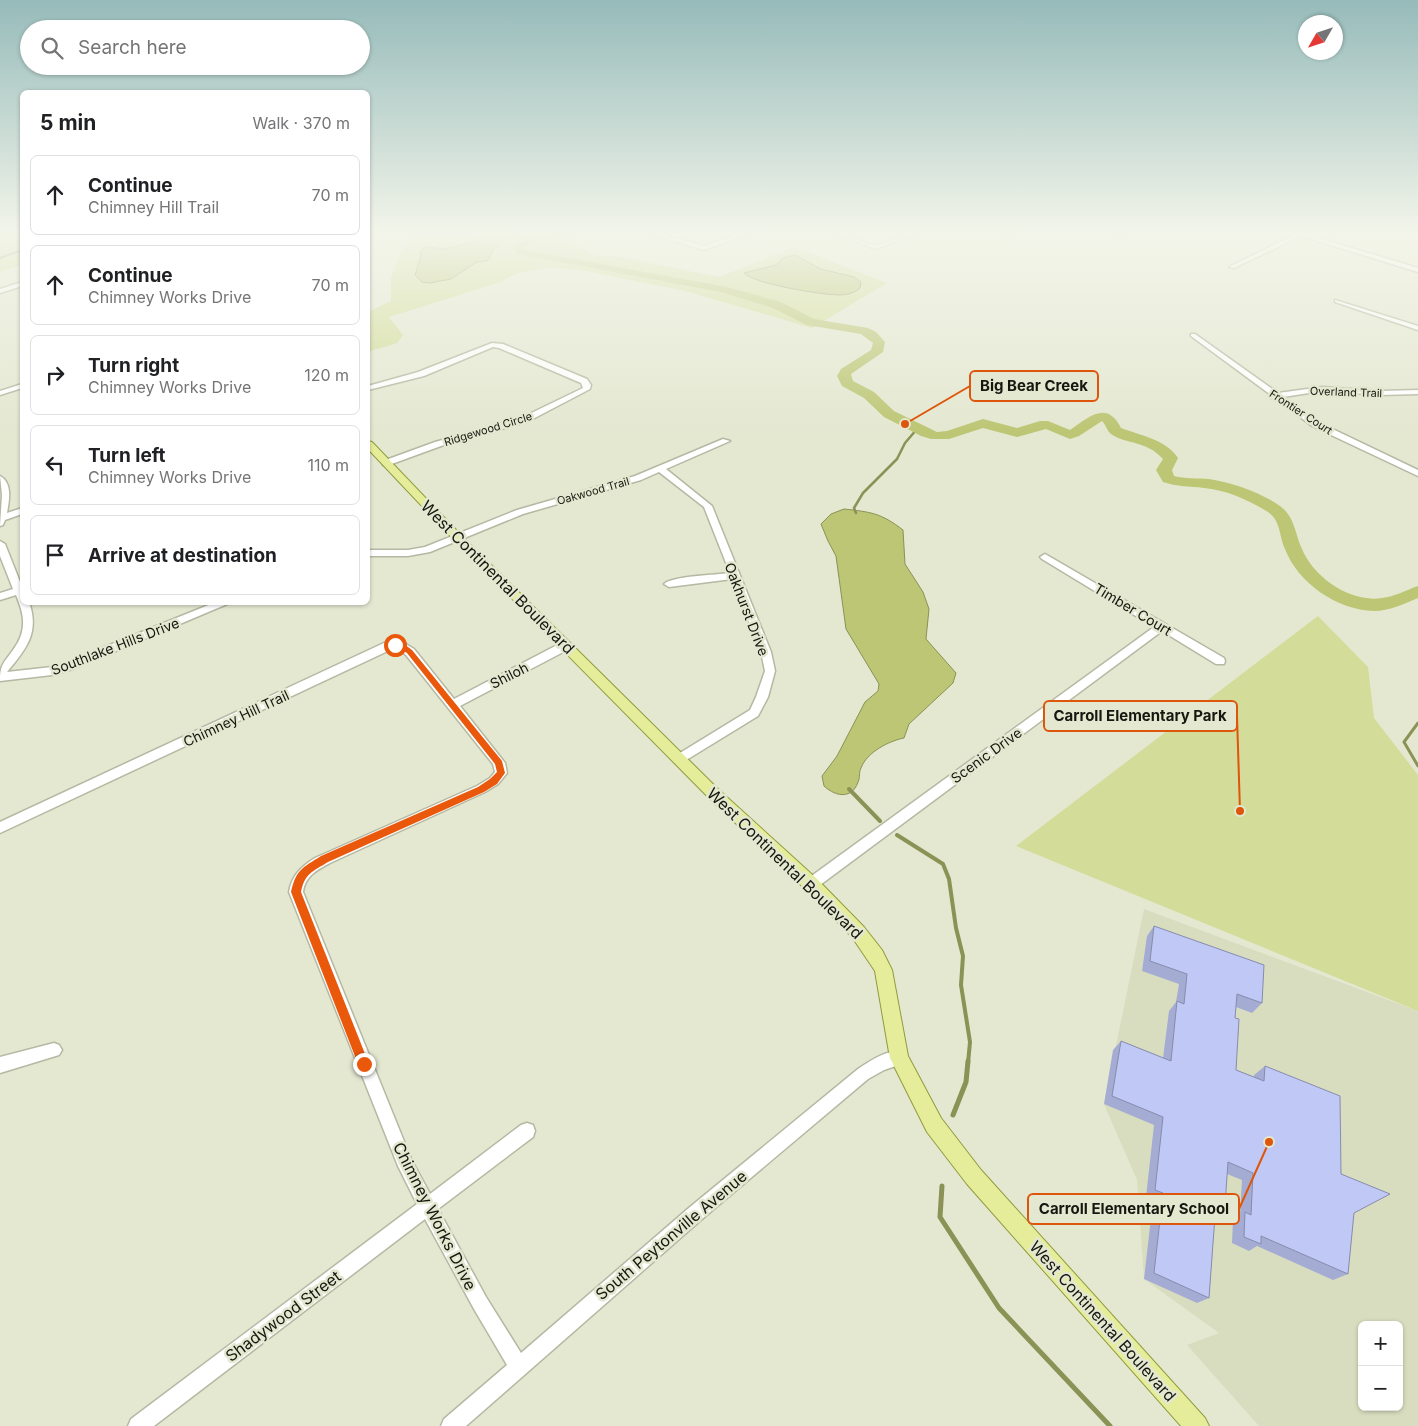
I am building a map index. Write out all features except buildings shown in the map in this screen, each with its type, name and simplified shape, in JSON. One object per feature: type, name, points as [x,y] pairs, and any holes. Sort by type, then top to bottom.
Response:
[{"type":"main road","name":"West Continental Boulevard","points":[[370,446],[565,646],[679,759],[811,884],[858,932],[876,956],[883,970],[899,1058],[934,1125],[974,1177],[1197,1426]]},
{"type":"street","points":[[1337,301],[1418,328]]},
{"type":"street","name":"Frontier Court","points":[[1194,335],[1274,396],[1331,433],[1418,473]]},
{"type":"street","name":"Ridgewood Circle","points":[[370,387],[421,374],[492,345],[500,346],[584,381],[587,386],[586,389],[524,420],[438,444],[386,463]]},
{"type":"street","points":[[0,393],[20,387]]},
{"type":"street","name":"Overland Trail","points":[[1274,396],[1322,389],[1381,393],[1418,392]]},
{"type":"street","name":"Oakwood Trail","points":[[458,538],[520,512],[605,489],[660,469],[726,441]]},
{"type":"street","name":"Oakhurst Drive","points":[[660,469],[708,506],[734,576],[766,652],[770,671],[754,714],[679,759]]},
{"type":"street","points":[[0,479],[6,495],[0,520]]},
{"type":"street","points":[[0,520],[20,512]]},
{"type":"street","points":[[370,553],[408,553],[427,550],[458,538]]},
{"type":"street","points":[[0,544],[20,592]]},
{"type":"street","name":"Timber Court","points":[[1046,557],[1220,661]]},
{"type":"street","points":[[669,584],[734,576]]},
{"type":"street","points":[[0,597],[20,594]]},
{"type":"street","points":[[0,676],[21,647],[28,633],[30,623],[25,605]]},
{"type":"street","name":"Southlake Hills Drive","points":[[0,676],[52,671],[69,666],[220,605]]},
{"type":"street","name":"Scenic Drive","points":[[811,884],[1162,626]]},
{"type":"street","name":"Chimney Hill Trail","points":[[0,828],[388,646],[401,645],[410,652],[452,704]]},
{"type":"street","name":"Shiloh","points":[[452,704],[565,646]]},
{"type":"street","name":"Chimney Works Drive","points":[[452,704],[499,763],[501,773],[494,782],[324,859],[305,871],[297,884],[296,892],[406,1166],[480,1303],[518,1367]]},
{"type":"street","points":[[0,1065],[54,1050]]},
{"type":"street","name":"South Peytonville Avenue","points":[[451,1426],[696,1213],[863,1074],[881,1063],[899,1058]]},
{"type":"street","name":"Shadywood Street","points":[[138,1426],[527,1131]]},
{"type":"shaded area","points":[[391,298],[451,298],[389,317],[403,335],[397,343],[370,351],[370,311],[391,301]]},
{"type":"shaded area","points":[[708,298],[863,298],[812,328]]},
{"type":"shaded area","points":[[844,509],[875,514],[903,530],[905,564],[923,592],[929,609],[926,639],[956,673],[953,683],[909,724],[904,738],[873,752],[860,769],[857,786],[849,793],[839,794],[824,786],[822,776],[837,756],[865,702],[878,691],[879,684],[846,629],[836,556],[821,524],[831,514]]},
{"type":"shaded area","points":[[1318,616],[1368,667],[1374,718],[1418,775],[1418,1011],[1016,846]]},
{"type":"shaded area","points":[[1144,909],[1418,1011],[1418,1426],[1259,1426],[1187,1345],[1219,1333],[1144,1279],[1137,1180],[1104,1104]]},
{"type":"waterway","points":[[752,298],[777,305],[811,322],[864,331],[872,335],[879,342],[877,352],[846,372],[844,376],[847,383],[869,395],[889,414],[926,433],[936,436],[949,435],[983,423],[1017,433],[1040,425],[1048,425],[1070,435],[1094,419],[1105,417],[1110,420],[1116,431],[1152,443],[1165,452],[1171,458],[1164,470],[1168,479],[1211,484],[1230,489],[1274,509],[1285,522],[1298,560],[1315,579],[1338,595],[1362,604],[1380,605],[1418,592]]},
{"type":"waterway","points":[[856,513],[854,508],[863,493],[897,459],[905,443],[917,429]]},
{"type":"waterway","points":[[1418,723],[1404,742],[1418,766]]},
{"type":"waterway","points":[[849,789],[880,821]]},
{"type":"waterway","points":[[897,835],[943,864],[949,879],[956,928],[963,956],[961,985],[970,1042],[968,1063]]},
{"type":"waterway","points":[[953,1115],[966,1082],[968,1061]]},
{"type":"waterway","points":[[942,1186],[940,1217],[999,1308],[1110,1426]]},
{"type":"place","name":"Big Bear Creek","points":[[905,424]]},
{"type":"place","name":"Carroll Elementary Park","points":[[1240,811]]},
{"type":"place","name":"Carroll Elementary School","points":[[1269,1142]]},
{"type":"route","points":[[364,1064],[296,892],[297,884],[305,871],[324,859],[481,789],[494,782],[501,773],[499,763],[410,652],[401,645],[395,645]]}]
